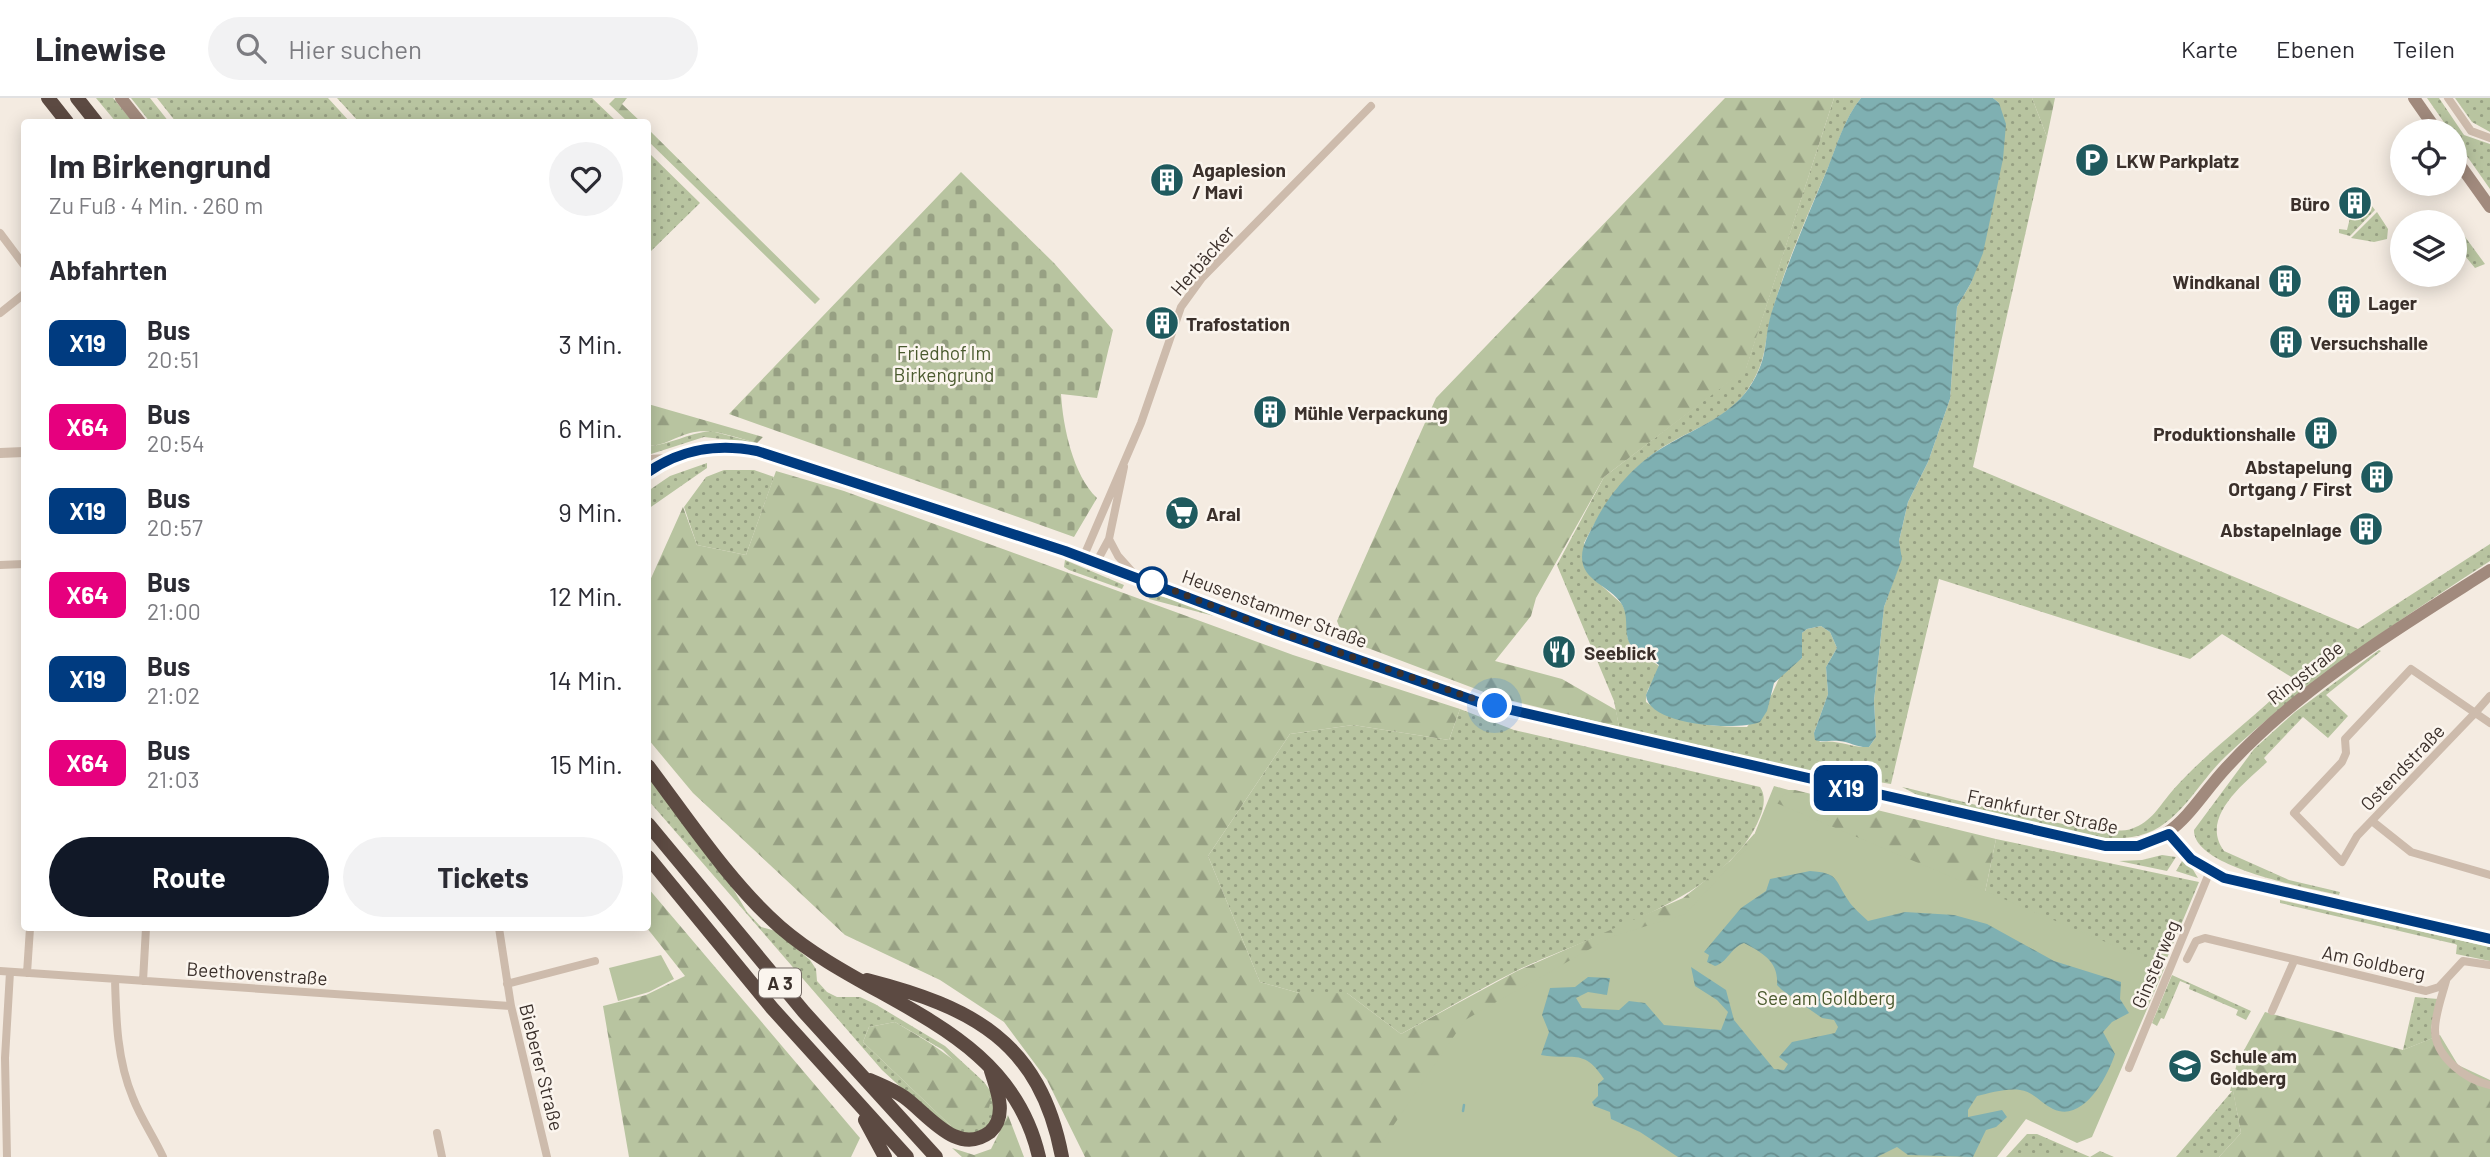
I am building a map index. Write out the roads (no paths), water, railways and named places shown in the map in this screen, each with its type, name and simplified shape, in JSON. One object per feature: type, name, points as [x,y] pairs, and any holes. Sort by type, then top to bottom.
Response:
[{"type":"highway","points":[[48,98],[65,119]]},
{"type":"highway","points":[[77,98],[94,119]]},
{"type":"highway","points":[[651,770],[757,903],[803,946],[846,974],[947,1031],[989,1063],[1022,1110],[1039,1157]]},
{"type":"highway","name":"A 3","points":[[651,828],[860,1075],[936,1157]]},
{"type":"highway","name":"A 3","points":[[651,862],[849,1095],[907,1157]]},
{"type":"highway","points":[[846,974],[936,1000],[960,1010],[989,1029],[1015,1054],[1038,1086],[1052,1117],[1062,1157]]},
{"type":"highway","points":[[860,1075],[904,1097],[952,1138],[973,1141],[989,1133],[999,1116],[999,1094],[989,1063]]},
{"type":"highway","points":[[849,1095],[885,1157]]},
{"type":"main road","points":[[121,98],[138,119]]},
{"type":"main road","points":[[2414,98],[2429,119]]},
{"type":"main road","points":[[2467,175],[2489,205]]},
{"type":"main road","name":"Heusenstammer Straße","points":[[651,470],[667,459],[716,447],[757,451],[1096,562],[1274,630],[1481,703],[1777,772]]},
{"type":"main road","name":"Ringstraße","points":[[2169,834],[2242,751],[2289,708],[2344,665],[2490,570]]},
{"type":"main road","name":"Frankfurter Straße","points":[[1777,772],[2105,846],[2138,846],[2169,834]]},
{"type":"street","points":[[2448,98],[2471,131],[2490,138]]},
{"type":"street","name":"Herbäcker","points":[[1124,464],[1181,307],[1202,278],[1371,106]]},
{"type":"street","points":[[0,233],[21,261]]},
{"type":"street","points":[[0,313],[21,297]]},
{"type":"street","points":[[0,453],[21,452]]},
{"type":"street","points":[[651,460],[667,459]]},
{"type":"street","points":[[1096,562],[1109,539],[1115,504],[1125,476],[1124,464]]},
{"type":"street","points":[[1083,558],[1124,464]]},
{"type":"street","points":[[1109,539],[1118,556],[1137,577]]},
{"type":"street","points":[[0,565],[21,565]]},
{"type":"street","name":"Ostendstraße","points":[[2475,713],[2411,670],[2345,739],[2346,753],[2342,762],[2294,813],[2342,862],[2354,841],[2475,713],[2490,696]]},
{"type":"street","points":[[2475,713],[2490,723]]},
{"type":"street","points":[[2372,821],[2411,852],[2490,875]]},
{"type":"street","points":[[2169,834],[2191,859],[2210,871],[2250,886],[2338,903],[2490,939]]},
{"type":"street","name":"Ginsterweg","points":[[2129,1068],[2210,871]]},
{"type":"street","points":[[27,973],[30,931]]},
{"type":"street","points":[[142,981],[146,931]]},
{"type":"street","name":"Bieberer Straße","points":[[499,931],[511,1006],[547,1157]]},
{"type":"street","name":"Am Goldberg","points":[[2187,959],[2196,941],[2205,938],[2419,990],[2433,990],[2446,981],[2463,961],[2490,965]]},
{"type":"street","name":"Bieberer Straße","points":[[507,984],[595,961]]},
{"type":"street","name":"Am Goldberg","points":[[2272,1011],[2294,961]]},
{"type":"street","name":"Beethovenstraße","points":[[0,971],[511,1006]]},
{"type":"street","points":[[7,1157],[5,1058],[10,972]]},
{"type":"street","points":[[115,979],[117,1035],[126,1077],[136,1106],[163,1157]]},
{"type":"street","name":"Am Goldberg","points":[[2446,981],[2435,1027],[2437,1039],[2459,1071],[2490,1085]]},
{"type":"street","points":[[437,1133],[442,1157]]},
{"type":"water","points":[[1861,98],[1993,98],[1999,103],[2006,124],[2003,159],[1983,253],[1971,283],[1957,307],[1950,399],[1928,462],[1908,502],[1899,541],[1902,559],[1884,607],[1874,701],[1876,737],[1869,747],[1815,740],[1814,733],[1828,694],[1826,667],[1837,648],[1830,632],[1821,626],[1802,633],[1802,658],[1774,683],[1767,711],[1760,722],[1714,726],[1677,720],[1661,714],[1651,705],[1646,695],[1659,665],[1633,648],[1628,639],[1624,608],[1616,597],[1591,578],[1583,565],[1582,557],[1585,543],[1601,511],[1615,490],[1633,471],[1662,448],[1720,415],[1749,388],[1763,357],[1770,319],[1792,256],[1841,132]]},
{"type":"water","name":"See am Goldberg","points":[[1810,871],[1826,873],[1835,878],[1850,903],[1868,921],[1905,912],[1954,915],[1987,924],[2054,961],[2121,982],[2120,999],[2129,1013],[2112,1022],[2103,1032],[2115,1054],[2100,1086],[2084,1104],[2064,1112],[2053,1109],[2020,1090],[2004,1090],[1977,1096],[1968,1110],[1968,1117],[2002,1110],[2007,1117],[1996,1127],[1986,1130],[1973,1157],[1908,1155],[1897,1147],[1877,1157],[1678,1157],[1640,1132],[1611,1119],[1610,1112],[1594,1106],[1592,1102],[1598,1096],[1598,1084],[1604,1079],[1590,1063],[1577,1057],[1541,1055],[1549,1032],[1542,1015],[1550,988],[1575,987],[1588,977],[1610,978],[1607,995],[1588,992],[1576,998],[1582,1008],[1619,1010],[1629,1001],[1645,1003],[1664,1025],[1721,1030],[1728,1012],[1717,1000],[1695,986],[1691,967],[1726,990],[1734,1020],[1774,1069],[1784,1070],[1788,1064],[1779,1057],[1792,1042],[1835,1033],[1838,1027],[1834,1020],[1822,1018],[1782,990],[1777,985],[1775,970],[1768,959],[1744,943],[1715,966],[1707,962],[1709,955],[1704,952],[1741,908],[1766,891],[1770,879]]},
{"type":"waterway","points":[[1463,1111],[1464,1105]]},
{"type":"place","name":"LKW Parkplatz","points":[[2092,160]]},
{"type":"place","name":"Agaplesion / Mavi","points":[[1167,180]]},
{"type":"place","name":"Büro","points":[[2355,203]]},
{"type":"place","name":"Windkanal","points":[[2285,281]]},
{"type":"place","name":"Lager","points":[[2344,302]]},
{"type":"place","name":"Trafostation","points":[[1162,323]]},
{"type":"place","name":"Versuchshalle","points":[[2286,342]]},
{"type":"place","name":"Mühle Verpackung","points":[[1270,412]]},
{"type":"place","name":"Produktionshalle","points":[[2321,433]]},
{"type":"place","name":"Abstapelung Ortgang / First","points":[[2377,477]]},
{"type":"place","name":"Aral","points":[[1182,513]]},
{"type":"place","name":"Abstapelnlage","points":[[2366,529]]},
{"type":"place","name":"Seeblick","points":[[1559,652]]},
{"type":"place","name":"Schule am Goldberg","points":[[2185,1066]]},
{"type":"park label","name":"Friedhof Im Birkengrund","points":[[944,363]]}]
